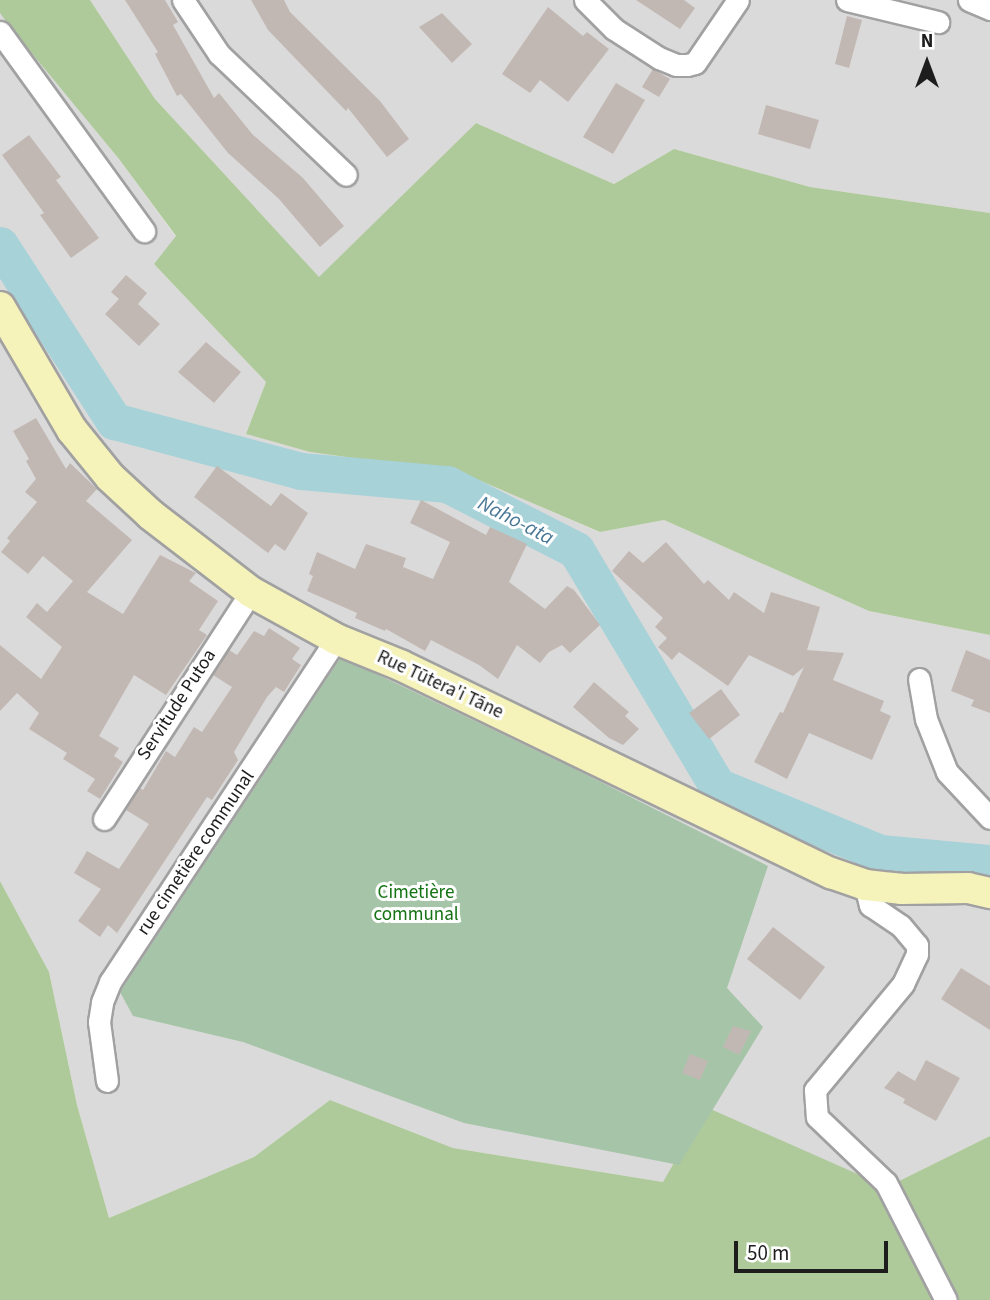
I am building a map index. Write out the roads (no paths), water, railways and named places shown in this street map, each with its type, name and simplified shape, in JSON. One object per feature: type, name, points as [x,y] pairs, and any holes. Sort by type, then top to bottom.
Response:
[{"type":"street","points":[[183,0],[219,54],[346,175]]},
{"type":"street","points":[[585,0],[614,29],[659,58],[676,65],[695,63],[738,0]]},
{"type":"street","points":[[847,0],[938,22]]},
{"type":"street","points":[[969,0],[990,9]]},
{"type":"street","points":[[0,32],[144,231]]},
{"type":"street","name":"Rue Tūtera'i Tāne","points":[[0,307],[72,430],[110,477],[151,515],[251,592],[336,639],[400,665],[773,847],[865,886],[901,889],[968,888],[990,893]]},
{"type":"street","name":"Servitude Putoa","points":[[104,819],[251,592]]},
{"type":"street","name":"rue cimetière communal","points":[[107,1081],[99,1022],[102,1002],[110,982],[336,639]]},
{"type":"street","points":[[919,679],[926,719],[947,772],[990,818]]},
{"type":"street","points":[[865,886],[870,905],[901,926],[917,945],[917,954],[903,985],[816,1090],[817,1117],[886,1183],[946,1300]]},
{"type":"waterway","name":"Naho-ata","points":[[0,245],[114,421],[301,471],[447,484],[576,550],[717,786],[880,853],[990,863]]},
{"type":"park label","name":"Cimetière communal","points":[[416,904]]}]
